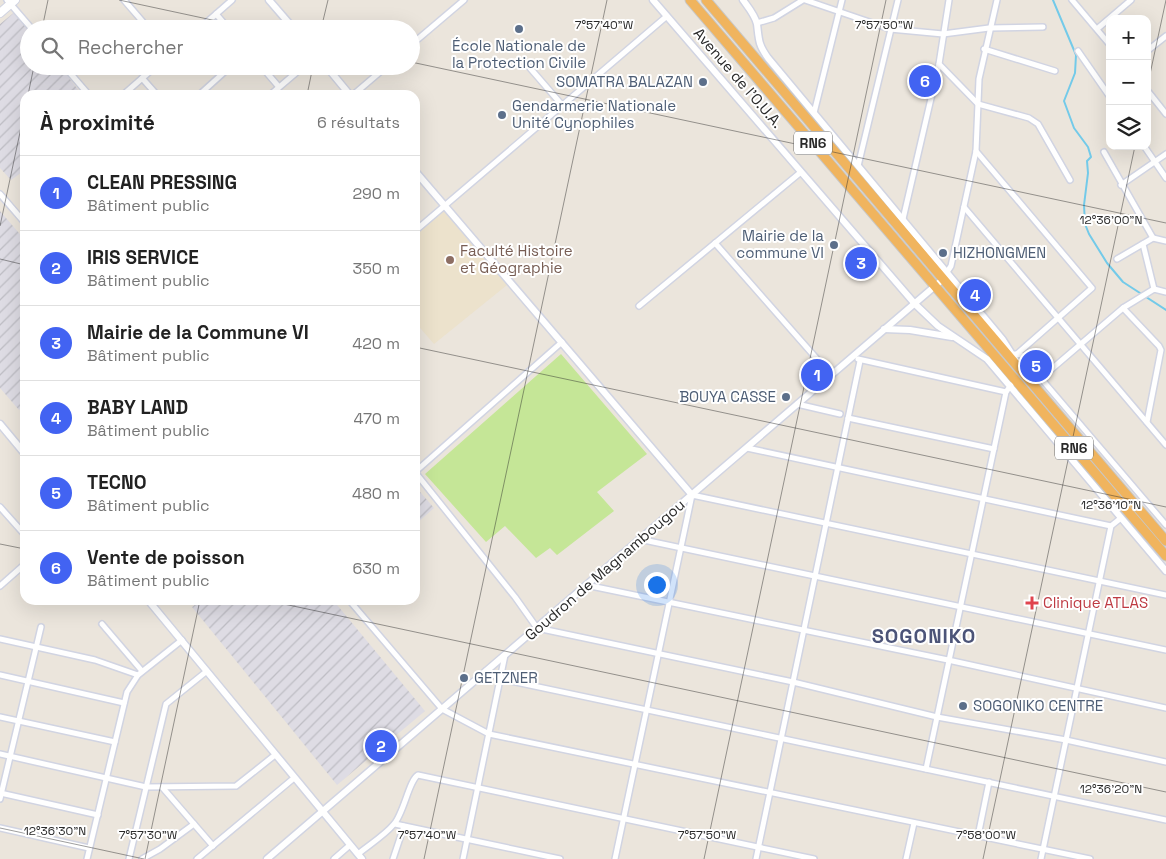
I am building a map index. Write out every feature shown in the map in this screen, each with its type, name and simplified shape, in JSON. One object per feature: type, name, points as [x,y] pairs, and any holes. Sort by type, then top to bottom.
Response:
[{"type":"highway","name":"Avenue de l'O.U.A.","points":[[690,0],[942,279],[1010,386],[1166,556]]},
{"type":"highway","name":"Avenue de l'O.U.A.","points":[[706,0],[1166,541]]},
{"type":"main road","points":[[0,13],[10,1]]},
{"type":"street","points":[[124,0],[141,20]]},
{"type":"street","points":[[209,20],[232,0]]},
{"type":"street","points":[[269,0],[286,20]]},
{"type":"street","points":[[420,37],[464,0]]},
{"type":"street","name":"Avenue de l'O.U.A.","points":[[653,0],[914,304],[938,326],[987,359],[1166,571]]},
{"type":"street","name":"Avenue de l'O.U.A.","points":[[743,0],[757,23],[758,45],[903,219],[942,279],[1040,379],[1166,525]]},
{"type":"street","points":[[757,23],[774,18],[801,0],[840,11],[890,30],[943,34],[989,28],[1043,27]]},
{"type":"street","points":[[814,113],[842,0]]},
{"type":"street","points":[[858,166],[898,0]]},
{"type":"street","points":[[903,219],[939,64],[949,0]]},
{"type":"street","points":[[942,279],[951,266],[976,151],[978,79],[997,0]]},
{"type":"street","points":[[1072,0],[1106,40]]},
{"type":"street","points":[[1096,29],[1131,0]]},
{"type":"street","points":[[10,1],[25,20]]},
{"type":"street","points":[[216,14],[221,20]]},
{"type":"street","points":[[420,227],[667,16]]},
{"type":"street","points":[[1151,48],[1166,36]]},
{"type":"street","points":[[984,49],[1055,71]]},
{"type":"street","points":[[1078,51],[1106,91]]},
{"type":"street","points":[[939,64],[978,104],[1030,118],[1038,124],[1070,180]]},
{"type":"street","points":[[530,68],[562,105]]},
{"type":"street","points":[[72,75],[85,90]]},
{"type":"street","points":[[129,90],[146,75]]},
{"type":"street","points":[[205,90],[221,75]]},
{"type":"street","points":[[269,75],[279,87]]},
{"type":"street","points":[[276,90],[293,75]]},
{"type":"street","points":[[334,75],[348,90]]},
{"type":"street","points":[[358,90],[376,75]]},
{"type":"street","points":[[142,78],[152,90]]},
{"type":"street","points":[[1151,95],[1166,114]]},
{"type":"street","points":[[1147,150],[1166,178]]},
{"type":"street","points":[[976,151],[1092,288],[1015,354],[1024,375]]},
{"type":"street","points":[[1104,152],[1121,185],[1153,238]]},
{"type":"street","points":[[1121,185],[1166,154]]},
{"type":"street","points":[[639,306],[802,172]]},
{"type":"street","points":[[420,176],[692,495],[1166,595]]},
{"type":"street","points":[[0,194],[20,217]]},
{"type":"street","points":[[964,207],[1166,445]]},
{"type":"street","points":[[1117,260],[1153,238],[1166,241]]},
{"type":"street","points":[[715,243],[831,375]]},
{"type":"street","points":[[1143,244],[1154,289]]},
{"type":"street","name":"Goudron de Magnambougou","points":[[267,859],[942,279]]},
{"type":"street","points":[[1040,379],[1123,308],[1154,289],[1166,292]]},
{"type":"street","points":[[1123,308],[1160,346],[1161,350],[1146,422]]},
{"type":"street","points":[[884,329],[910,330],[955,337]]},
{"type":"street","points":[[420,468],[562,342]]},
{"type":"street","points":[[854,354],[860,361],[1010,386],[983,499],[926,769]]},
{"type":"street","points":[[756,859],[860,361]]},
{"type":"street","points":[[797,404],[840,414]]},
{"type":"street","points":[[848,418],[994,449]]},
{"type":"street","points":[[0,424],[20,448]]},
{"type":"street","points":[[747,448],[1111,526]]},
{"type":"street","points":[[420,478],[515,596],[537,628],[793,682],[937,717],[1066,740],[1166,762]]},
{"type":"street","points":[[615,859],[692,495]]},
{"type":"street","points":[[1,509],[20,530]]},
{"type":"street","points":[[1041,859],[1111,526],[1121,518]]},
{"type":"street","points":[[638,539],[1166,650]]},
{"type":"street","points":[[0,586],[20,568]]},
{"type":"street","points":[[586,585],[804,632],[948,660],[1077,690],[1166,708]]},
{"type":"street","points":[[152,605],[360,857],[395,824],[406,804],[413,780],[418,775],[814,859]]},
{"type":"street","points":[[353,605],[442,709],[489,734],[1090,859]]},
{"type":"street","points":[[102,624],[140,673]]},
{"type":"street","points":[[0,799],[41,627]]},
{"type":"street","points":[[0,639],[95,660],[140,673]]},
{"type":"street","points":[[87,859],[124,703],[132,682],[140,673],[182,640]]},
{"type":"street","points":[[463,859],[506,655]]},
{"type":"street","points":[[129,859],[166,704],[206,671]]},
{"type":"street","points":[[486,671],[500,679],[1166,820]]},
{"type":"street","points":[[0,675],[124,703]]},
{"type":"street","points":[[0,717],[115,742]]},
{"type":"street","points":[[0,754],[146,787],[236,786],[275,755]]},
{"type":"street","points":[[197,859],[294,778]]},
{"type":"street","points":[[978,836],[989,782]]},
{"type":"street","points":[[162,787],[213,846]]},
{"type":"street","points":[[1,793],[98,815]]},
{"type":"street","points":[[906,859],[914,822]]},
{"type":"street","points":[[142,859],[160,849],[194,824]]},
{"type":"street","points":[[395,824],[560,859]]},
{"type":"street","points":[[393,859],[404,826]]},
{"type":"street","points":[[0,828],[89,848]]},
{"type":"street","points":[[334,859],[350,845]]},
{"type":"shaded area","points":[[17,10],[23,20],[20,20],[20,75],[67,75],[78,90],[20,90],[20,174],[11,180],[0,168],[0,24]]},
{"type":"shaded area","name":"Faculté Histoire et Géographie","points":[[443,210],[507,285],[434,344],[420,328],[420,231]]},
{"type":"shaded area","points":[[0,211],[20,234],[19,410],[0,388]]},
{"type":"shaded area","points":[[420,492],[434,508],[420,521]]},
{"type":"shaded area","points":[[195,605],[337,605],[425,711],[337,785],[192,607]]},
{"type":"green space","points":[[561,354],[647,454],[597,492],[614,511],[557,555],[550,548],[536,558],[505,526],[486,542],[425,474]]},
{"type":"waterway","points":[[1053,0],[1076,55],[1075,73],[1064,101],[1074,128],[1088,147],[1091,157],[1087,161],[1088,173],[1084,205],[1085,224],[1107,263],[1123,282],[1166,310]]},
{"type":"place","name":"École Nationale de la Protection Civile","points":[[519,29]]},
{"type":"place","name":"Vente de poisson","points":[[925,81]]},
{"type":"place","name":"SOMATRA BALAZAN","points":[[703,82]]},
{"type":"place","name":"Gendarmerie Nationale Unité Cynophiles","points":[[502,115]]},
{"type":"place","name":"Mairie de la commune VI","points":[[834,245]]},
{"type":"place","name":"HIZHONGMEN","points":[[943,253]]},
{"type":"place","name":"Faculté Histoire et Géographie","points":[[450,260]]},
{"type":"place","name":"Mairie de la Commune VI","points":[[861,263]]},
{"type":"place","name":"BABY LAND","points":[[975,295]]},
{"type":"place","name":"TECNO","points":[[1036,366]]},
{"type":"place","name":"CLEAN PRESSING","points":[[817,375]]},
{"type":"place","name":"BOUYA CASSE","points":[[786,397]]},
{"type":"place","name":"Clinique ATLAS","points":[[1032,603]]},
{"type":"place","name":"GETZNER","points":[[464,678]]},
{"type":"place","name":"SOGONIKO CENTRE","points":[[963,706]]},
{"type":"place","name":"IRIS SERVICE","points":[[381,746]]},
{"type":"district","name":"SOGONIKO","points":[[924,636]]}]
